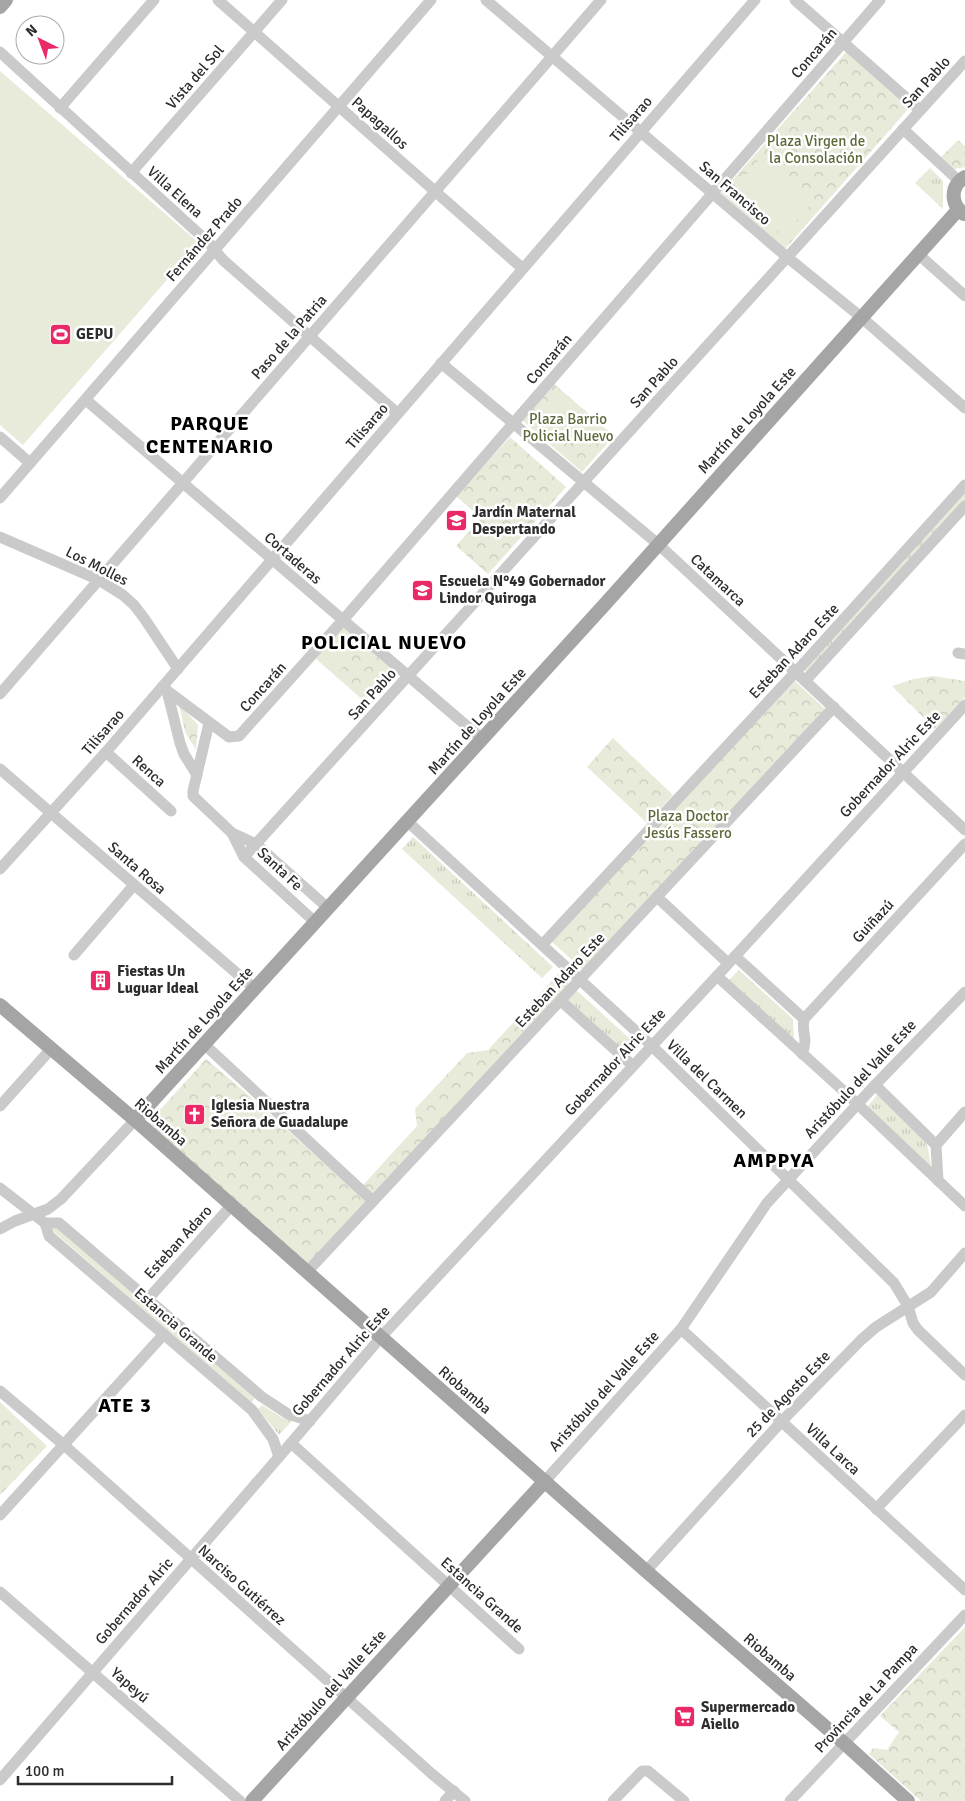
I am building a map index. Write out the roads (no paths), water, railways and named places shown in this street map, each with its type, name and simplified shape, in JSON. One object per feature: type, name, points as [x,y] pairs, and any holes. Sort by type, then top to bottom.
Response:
[{"type":"main road","points":[[0,7],[6,0]]},
{"type":"main road","points":[[962,179],[953,192],[953,198],[962,212]]},
{"type":"main road","name":"Martín de Loyola Este","points":[[135,1120],[482,739],[918,254],[962,212]]},
{"type":"main road","name":"Riobamba","points":[[0,1005],[135,1120],[908,1801]]},
{"type":"main road","name":"Aristóbulo del Valle Este","points":[[252,1801],[544,1481]]},
{"type":"street","points":[[60,108],[154,0]]},
{"type":"street","name":"Papagallos","points":[[218,0],[253,33],[522,268]]},
{"type":"street","name":"Vista del Sol","points":[[131,173],[282,0]]},
{"type":"street","name":"Fernández Prado","points":[[0,498],[431,0]]},
{"type":"street","name":"San Francisco","points":[[486,0],[787,257],[861,317],[965,408]]},
{"type":"street","name":"Paso de la Patria","points":[[0,694],[601,0]]},
{"type":"street","name":"Tilisarao","points":[[0,869],[165,689],[178,669],[272,559],[754,0]]},
{"type":"street","points":[[795,0],[920,110]]},
{"type":"street","name":"Concarán","points":[[210,722],[229,737],[239,736],[343,620],[880,0]]},
{"type":"street","name":"Villa Elena","points":[[0,52],[215,249],[223,260],[397,413]]},
{"type":"street","name":"San Pablo","points":[[244,857],[965,61]]},
{"type":"street","points":[[904,129],[962,179]]},
{"type":"street","points":[[918,254],[965,296]]},
{"type":"street","name":"Catamarca","points":[[441,363],[658,544],[965,830]]},
{"type":"street","name":"Cortaderas","points":[[86,400],[482,739]]},
{"type":"street","points":[[0,437],[30,463]]},
{"type":"street","name":"Esteban Adaro Este","points":[[542,945],[965,485]]},
{"type":"street","name":"Esteban Adaro Este","points":[[805,680],[965,506]]},
{"type":"street","name":"Los Molles","points":[[0,537],[99,580],[124,595],[134,605],[159,639],[178,669]]},
{"type":"street","points":[[165,689],[210,722]]},
{"type":"street","points":[[165,689],[184,754],[197,775]]},
{"type":"street","name":"Gobernador Alric Este","points":[[291,1443],[381,1337],[650,1045],[717,976],[965,705]]},
{"type":"street","name":"Esteban Adaro Este","points":[[307,1272],[834,707]]},
{"type":"street","name":"Santa Fe","points":[[210,722],[193,796],[232,833],[256,844],[328,908]]},
{"type":"street","name":"Renca","points":[[106,752],[171,811]]},
{"type":"street","name":"Santa Rosa","points":[[0,769],[254,989]]},
{"type":"street","name":"Villa del Carmen","points":[[407,821],[650,1045],[894,1283],[908,1306],[913,1323],[918,1330],[965,1375]]},
{"type":"street","name":"Santa Fe","points":[[232,833],[244,857],[315,922]]},
{"type":"street","name":"Guiñazú","points":[[804,1019],[965,844]]},
{"type":"street","points":[[74,956],[134,885]]},
{"type":"street","points":[[657,897],[804,1019],[802,1028],[806,1043],[802,1054]]},
{"type":"street","points":[[717,976],[965,1206]]},
{"type":"street","name":"Aristóbulo del Valle Este","points":[[544,1481],[681,1329],[767,1203],[965,992]]},
{"type":"street","points":[[561,1001],[632,1065]]},
{"type":"street","points":[[204,1044],[373,1200]]},
{"type":"street","points":[[0,1106],[51,1049]]},
{"type":"street","points":[[875,1086],[936,1144],[938,1181]]},
{"type":"street","points":[[936,1144],[965,1112]]},
{"type":"street","name":"Martín de Loyola Este","points":[[0,1229],[15,1221],[48,1209],[61,1199],[135,1120]]},
{"type":"street","name":"Estancia Grande","points":[[0,1188],[45,1223],[59,1223],[262,1397],[288,1414],[310,1420]]},
{"type":"street","name":"Esteban Adaro","points":[[148,1299],[231,1206]]},
{"type":"street","name":"Estancia Grande","points":[[45,1223],[48,1236],[252,1410],[273,1439],[279,1457]]},
{"type":"street","name":"25 de Agosto Este","points":[[646,1571],[781,1422],[861,1340],[876,1326],[930,1292],[965,1253]]},
{"type":"street","name":"Villa Larca","points":[[681,1329],[965,1590]]},
{"type":"street","points":[[0,1515],[164,1334]]},
{"type":"street","name":"Narciso Gutiérrez","points":[[0,1391],[64,1445],[190,1560],[465,1801]]},
{"type":"street","points":[[252,1410],[262,1397]]},
{"type":"street","points":[[876,1509],[965,1415]]},
{"type":"street","name":"Estancia Grande","points":[[291,1443],[519,1649]]},
{"type":"street","name":"Gobernador Alric","points":[[0,1780],[291,1443]]},
{"type":"street","name":"Yapeyú","points":[[0,1592],[240,1801]]},
{"type":"street","name":"Provincia de La Pampa","points":[[790,1801],[965,1615]]},
{"type":"street","points":[[613,1801],[642,1771],[648,1770],[684,1801]]},
{"type":"street","points":[[445,1801],[454,1791]]},
{"type":"place","name":"GEPU","points":[[60,334]]},
{"type":"place","name":"Jardín Maternal Despertando","points":[[456,521]]},
{"type":"place","name":"Escuela N°49 Gobernador Lindor Quiroga","points":[[423,590]]},
{"type":"place","name":"Fiestas Un Luguar Ideal","points":[[101,980]]},
{"type":"place","name":"Iglesia Nuestra Señora de Guadalupe","points":[[195,1114]]},
{"type":"place","name":"Supermercado Aiello","points":[[685,1716]]},
{"type":"district","name":"PARQUE CENTENARIO","points":[[210,434]]},
{"type":"district","name":"POLICIAL NUEVO","points":[[384,642]]},
{"type":"district","name":"AMPPYA","points":[[774,1160]]},
{"type":"district","name":"ATE 3","points":[[125,1405]]},
{"type":"park label","name":"Plaza Virgen de la Consolación","points":[[816,150]]},
{"type":"park label","name":"Plaza Barrio Policial Nuevo","points":[[568,428]]},
{"type":"park label","name":"Plaza Doctor Jesús Fassero","points":[[688,824]]}]
